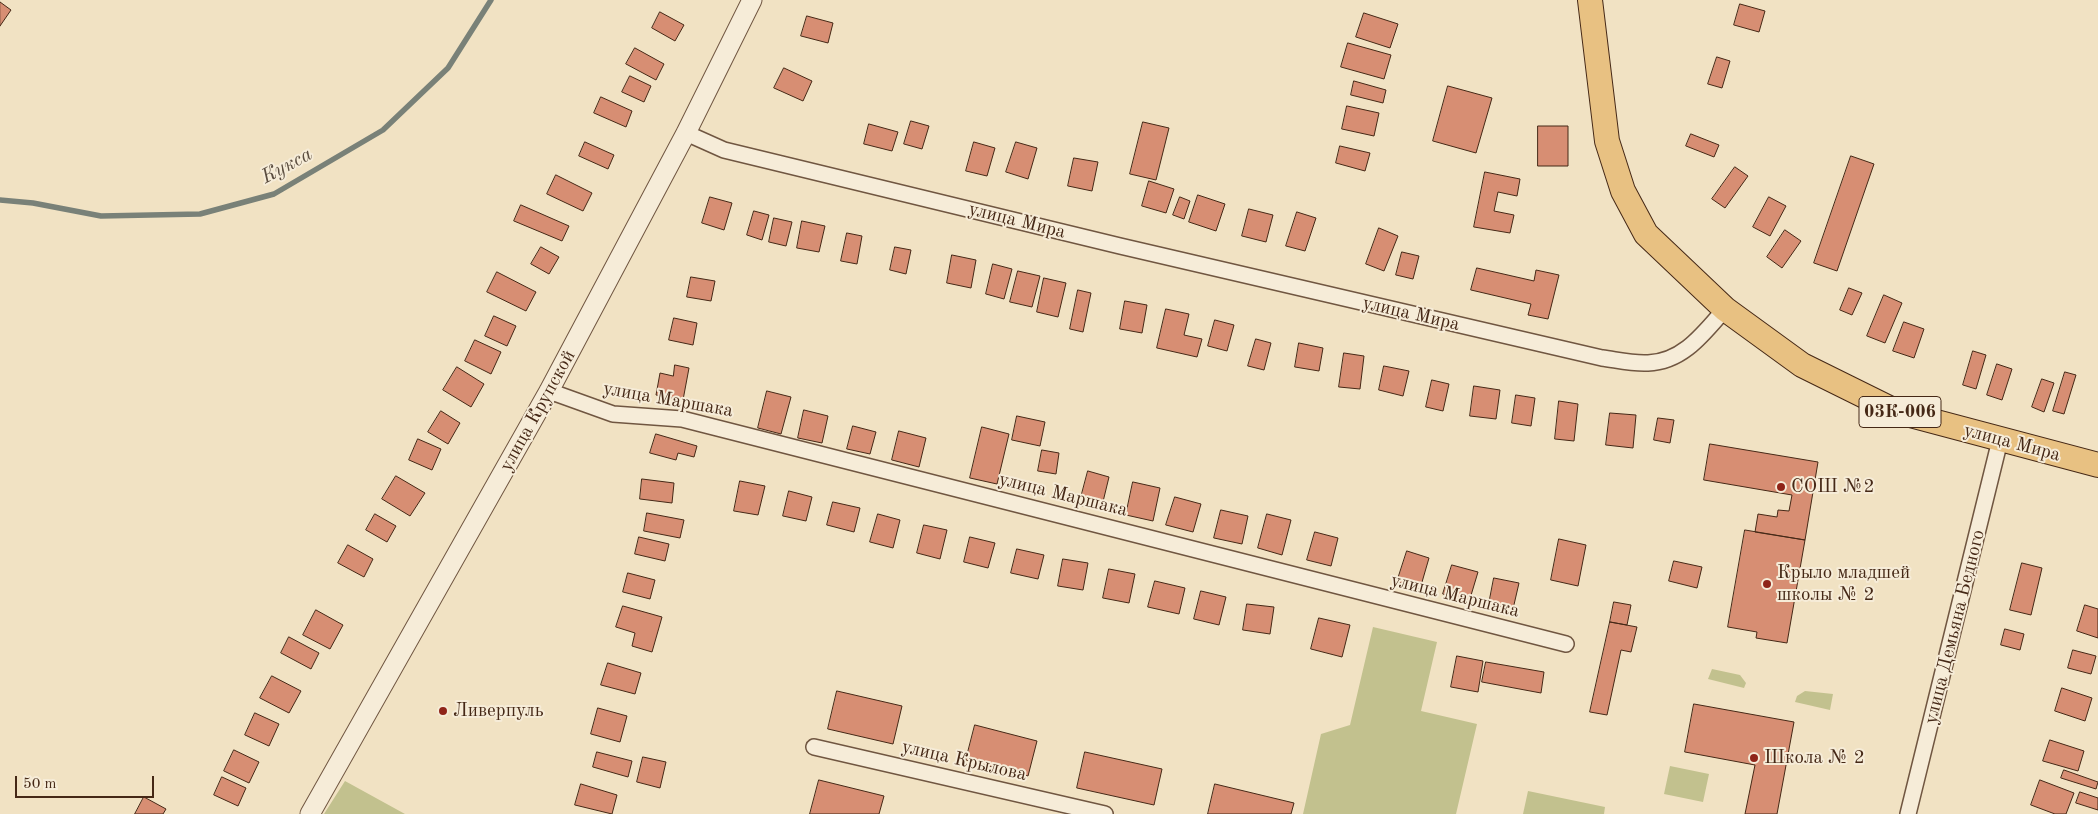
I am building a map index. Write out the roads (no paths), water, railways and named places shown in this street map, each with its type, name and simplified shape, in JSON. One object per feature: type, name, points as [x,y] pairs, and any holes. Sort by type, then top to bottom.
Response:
[{"type":"main road","name":"03К-006","points":[[1590,0],[1607,141],[1623,191],[1646,234],[1725,309]]},
{"type":"main road","name":"улица Мира","points":[[1725,309],[1802,365],[1895,411],[2098,465]]},
{"type":"street","name":"улица Крупской","points":[[310,814],[549,391],[686,133],[752,0]]},
{"type":"street","name":"улица Мира","points":[[686,133],[724,150],[1110,244],[1602,358],[1649,363],[1677,356],[1698,340],[1725,309]]},
{"type":"street","name":"улица Маршака","points":[[549,391],[613,414],[682,419],[1566,644]]},
{"type":"street","name":"улица Демьяна Бедного","points":[[1908,814],[2000,440]]},
{"type":"street","name":"улица Крылова","points":[[814,747],[1105,814]]},
{"type":"waterway","name":"Кукса","points":[[0,200],[33,203],[101,216],[200,214],[274,194],[383,130],[448,68],[491,0]]},
{"type":"place","name":"СОШ №2","points":[[1781,487]]},
{"type":"place","name":"Крыло младшей школы № 2","points":[[1767,584]]},
{"type":"place","name":"Ливерпуль","points":[[443,711]]},
{"type":"place","name":"Школа № 2","points":[[1754,758]]}]
